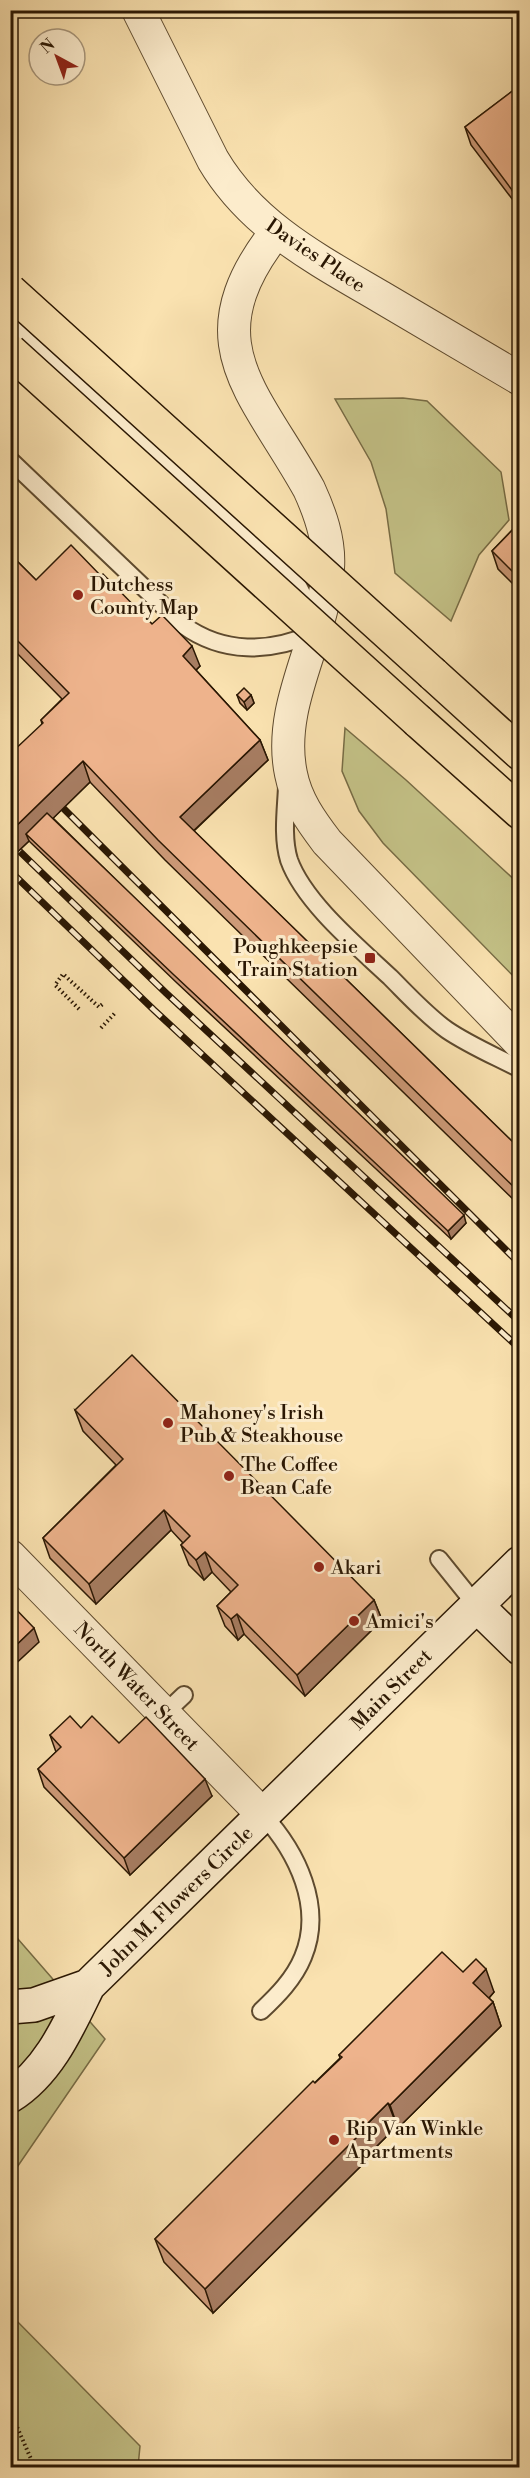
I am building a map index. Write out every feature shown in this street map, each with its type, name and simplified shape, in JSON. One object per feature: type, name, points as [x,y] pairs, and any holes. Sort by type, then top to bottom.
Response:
[{"type":"highway","points":[[10,291],[519,753]]},
{"type":"highway","points":[[10,351],[519,812]]},
{"type":"street","name":"Davies Place","points":[[148,17],[224,178],[276,232],[311,256],[519,379]]},
{"type":"street","points":[[276,232],[252,267],[238,303],[233,336],[237,362],[247,385],[309,489],[323,526],[328,567],[326,590],[290,719],[288,753],[291,775],[298,797],[311,821],[327,842],[519,1043]]},
{"type":"street","name":"North Water Street","points":[[10,1557],[174,1705],[263,1815]]},
{"type":"street","name":"Main Street","points":[[263,1815],[519,1564]]},
{"type":"street","points":[[476,1605],[519,1648]]},
{"type":"street","name":"John M. Flowers Circle","points":[[10,2096],[20,2091],[48,2060],[88,1986],[263,1815]]},
{"type":"street","name":"John M. Flowers Circle","points":[[10,2007],[34,2005],[88,1986]]},
{"type":"lane","points":[[10,320],[280,565],[304,597],[315,629],[277,646],[253,648],[225,645],[194,633],[183,626],[10,460]]},
{"type":"lane","points":[[288,753],[285,837],[292,867],[306,891],[355,943],[432,1018],[464,1040],[519,1069]]},
{"type":"lane","points":[[439,1559],[476,1605]]},
{"type":"lane","points":[[261,2011],[283,1989],[303,1957],[309,1937],[310,1916],[308,1895],[295,1860],[275,1828],[263,1815]]},
{"type":"path","points":[[79,1010],[55,985],[63,974],[99,1007],[104,1003]]},
{"type":"path","points":[[101,1028],[114,1013]]},
{"type":"path","points":[[10,2411],[35,2468]]},
{"type":"shaded area","points":[[403,398],[427,401],[501,472],[509,520],[479,555],[451,621],[395,573],[386,509],[371,462],[335,399]]},
{"type":"shaded area","points":[[345,728],[406,780],[519,884],[519,982],[383,843],[359,811],[342,771]]},
{"type":"shaded area","points":[[11,1931],[105,2039],[11,2176]]},
{"type":"shaded area","points":[[10,2314],[140,2446],[138,2467],[11,2467]]},
{"type":"building","points":[[519,86],[519,185],[512,190],[465,127]]},
{"type":"building","points":[[519,523],[519,578],[492,551]]},
{"type":"building","points":[[71,545],[152,624],[162,615],[192,646],[183,656],[260,740],[180,817],[519,1148],[519,1192],[158,840],[83,761],[10,832],[10,754],[43,723],[41,720],[69,693],[10,633],[10,554],[36,580]]},
{"type":"building","points":[[519,648],[519,659],[514,654]]},
{"type":"building","points":[[244,688],[251,695],[244,702],[237,695]]},
{"type":"building","points":[[47,813],[464,1215],[448,1231],[26,834]]},
{"type":"building","points":[[132,1355],[374,1600],[297,1675],[237,1614],[231,1619],[217,1606],[238,1585],[205,1552],[196,1560],[181,1545],[190,1536],[164,1510],[89,1584],[43,1538],[123,1459],[75,1410]]},
{"type":"building","points":[[10,1603],[34,1628],[10,1651]]},
{"type":"building","points":[[70,1716],[81,1728],[92,1716],[119,1743],[146,1717],[205,1779],[124,1858],[38,1769],[61,1747],[50,1735]]},
{"type":"building","name":"Rip Van Winkle Apartments","points":[[442,1952],[463,1972],[476,1959],[486,1969],[473,1983],[493,2002],[390,2105],[388,2103],[362,2129],[363,2131],[205,2289],[155,2239],[313,2081],[315,2083],[342,2057],[339,2055]]},
{"type":"railway","points":[[51,796],[520,1264]]},
{"type":"railway","points":[[10,842],[166,993],[520,1322]]},
{"type":"railway","points":[[10,871],[154,1010],[520,1349]]},
{"type":"place","name":"Dutchess County Map","points":[[78,595]]},
{"type":"place","name":"Poughkeepsie Train Station","points":[[370,958]]},
{"type":"place","name":"Mahoney's Irish Pub & Steakhouse","points":[[168,1423]]},
{"type":"place","name":"The Coffee Bean Cafe","points":[[229,1476]]},
{"type":"place","name":"Akari","points":[[319,1567]]},
{"type":"place","name":"Amici's","points":[[354,1621]]},
{"type":"place","name":"Rip Van Winkle Apartments","points":[[334,2140]]}]
